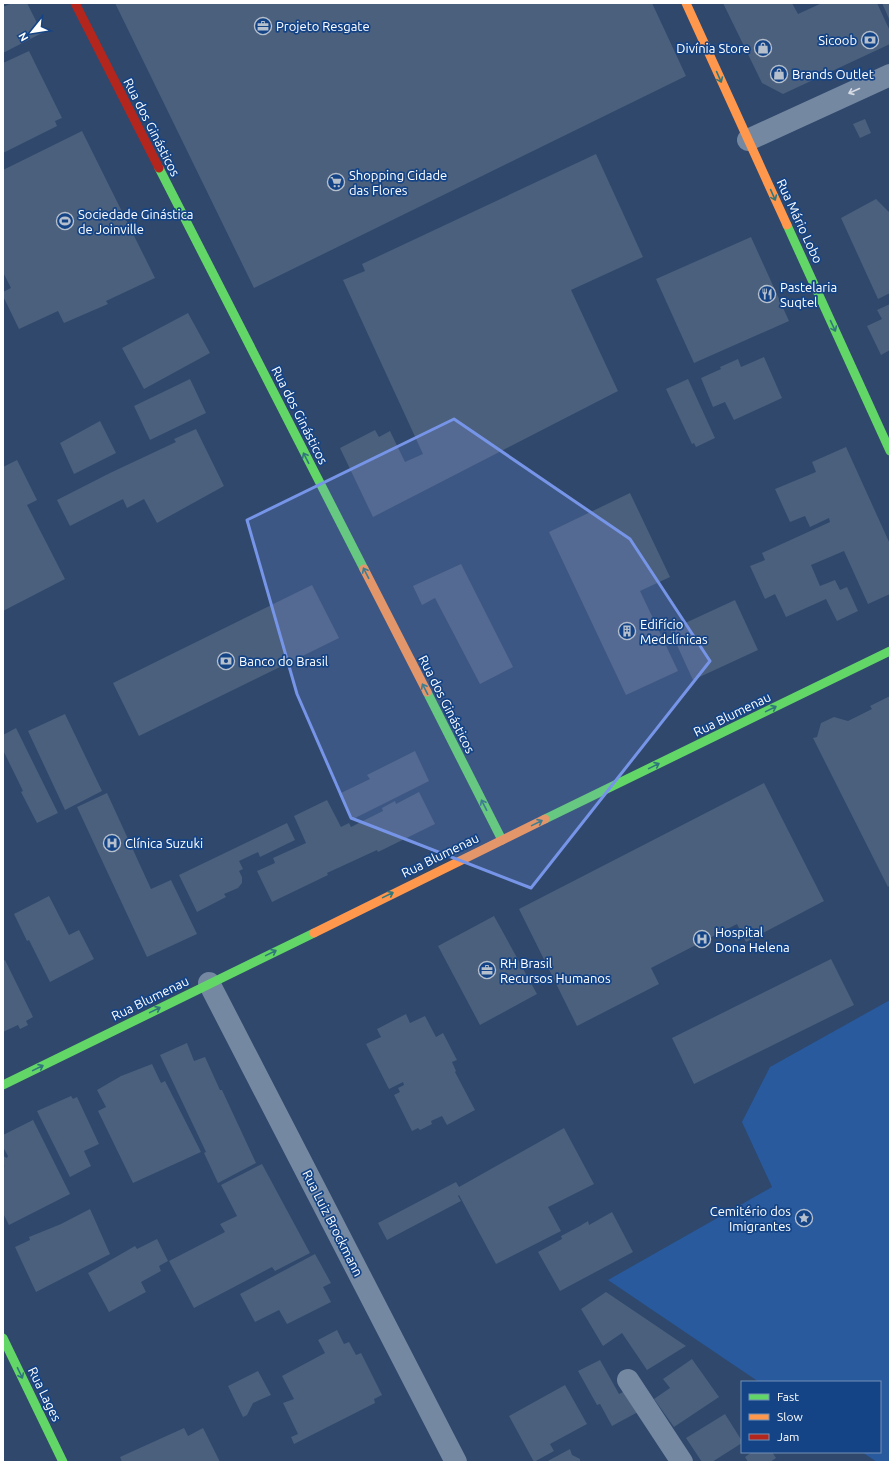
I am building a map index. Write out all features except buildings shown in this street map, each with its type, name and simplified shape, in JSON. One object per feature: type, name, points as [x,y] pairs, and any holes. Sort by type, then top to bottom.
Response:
[{"type":"main road","name":"Rua dos Ginásticos","points":[[75,3],[502,840]]},
{"type":"main road","name":"Rua Mário Lobo","points":[[686,3],[890,450]]},
{"type":"main road","name":"Rua Blumenau","points":[[3,1085],[890,651]]},
{"type":"main road","name":"Rua Lages","points":[[3,1338],[63,1462]]},
{"type":"street","points":[[748,140],[890,75]]},
{"type":"street","name":"Rua Luiz Brockmann","points":[[210,983],[456,1462]]},
{"type":"street","points":[[628,1380],[682,1462]]},
{"type":"highlighted area","points":[[454,419],[630,539],[710,661],[531,888],[351,818],[297,694],[247,520]]},
{"type":"shaded area","name":"Cemitério dos Imigrantes","points":[[890,1000],[890,1462],[877,1462],[864,1453],[881,1453],[881,1381],[758,1381],[608,1280],[772,1187],[742,1122],[770,1067]]},
{"type":"traffic: fast","points":[[159,168],[364,569]]},
{"type":"traffic: fast","points":[[787,225],[890,451]]},
{"type":"traffic: fast","points":[[545,819],[890,651]]},
{"type":"traffic: fast","points":[[427,692],[502,840]]},
{"type":"traffic: fast","points":[[3,1085],[314,933]]},
{"type":"traffic: fast","points":[[3,1338],[63,1462]]},
{"type":"traffic: slow","points":[[686,3],[787,225]]},
{"type":"traffic: slow","points":[[364,569],[427,692]]},
{"type":"traffic: slow","points":[[314,933],[545,819]]},
{"type":"traffic: jam","points":[[75,3],[159,168]]},
{"type":"place","name":"Projeto Resgate","points":[[263,26]]},
{"type":"place","name":"Sicoob","points":[[870,40]]},
{"type":"place","name":"Divínia Store","points":[[763,48]]},
{"type":"place","name":"Brands Outlet","points":[[779,74]]},
{"type":"place","name":"Shopping Cidade das Flores","points":[[336,182]]},
{"type":"place","name":"Sociedade Ginástica de Joinville","points":[[65,221]]},
{"type":"place","name":"Pastelaria Suqtel","points":[[767,294]]},
{"type":"place","name":"Edifício Medclínicas","points":[[627,631]]},
{"type":"place","name":"Banco do Brasil","points":[[226,661]]},
{"type":"place","name":"Clínica Suzuki","points":[[112,843]]},
{"type":"place","name":"Hospital Dona Helena","points":[[702,939]]},
{"type":"place","name":"RH Brasil Recursos Humanos","points":[[487,970]]},
{"type":"place","name":"Cemitério dos Imigrantes","points":[[804,1218]]}]
